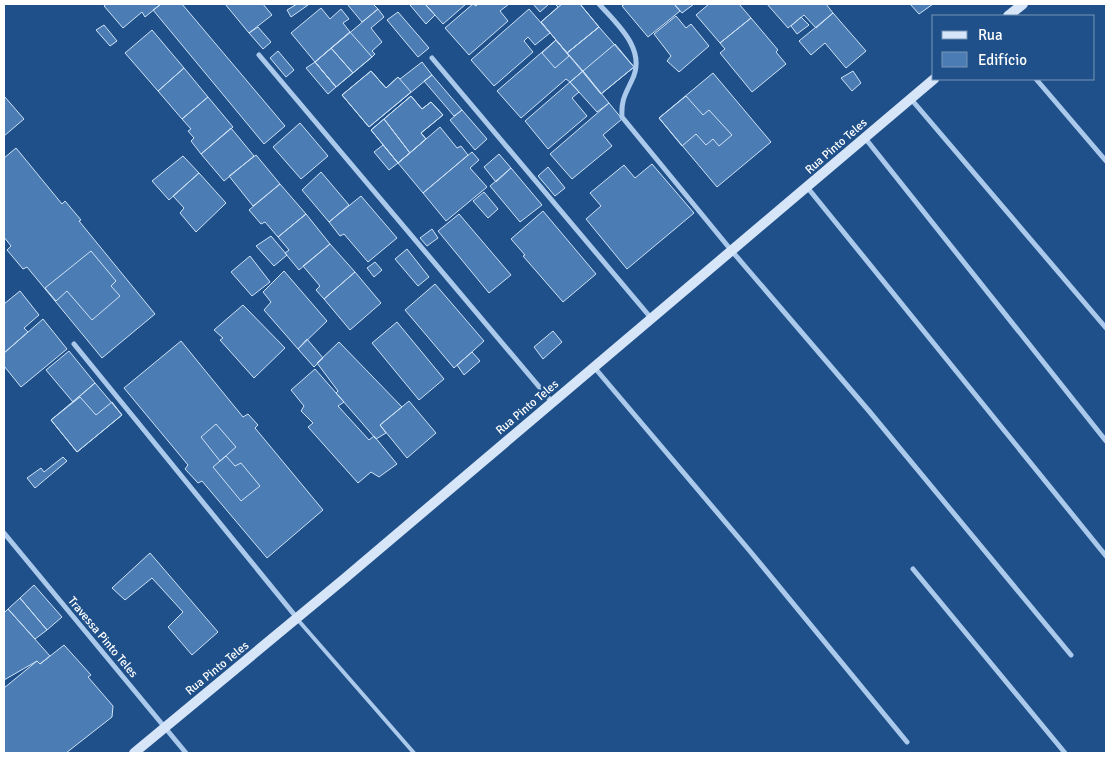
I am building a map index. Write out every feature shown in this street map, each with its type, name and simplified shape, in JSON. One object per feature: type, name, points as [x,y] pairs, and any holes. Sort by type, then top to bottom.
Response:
[{"type":"street","points":[[599,4],[632,44],[637,57],[636,70],[621,106],[622,117],[869,411],[1071,656]]},
{"type":"street","points":[[1009,15],[1023,4]]},
{"type":"street","points":[[259,55],[552,402]]},
{"type":"street","points":[[432,58],[651,318]]},
{"type":"street","name":"Rua Pinto Teles","points":[[134,753],[297,618],[933,80]]},
{"type":"street","points":[[1037,80],[1106,161]]},
{"type":"street","points":[[911,99],[1106,328]]},
{"type":"street","points":[[865,138],[1106,441]]},
{"type":"street","points":[[807,187],[1106,556]]},
{"type":"street","points":[[74,344],[297,618]]},
{"type":"street","points":[[594,367],[750,550],[907,742]]},
{"type":"street","name":"Travessa Pinto Teles","points":[[4,533],[186,753]]},
{"type":"street","points":[[913,568],[1065,753]]},
{"type":"lane","points":[[297,618],[414,753]]},
{"type":"building","points":[[107,4],[161,4],[145,17],[142,12],[123,28],[104,6]]},
{"type":"building","points":[[161,4],[182,4],[285,126],[264,144],[153,10]]},
{"type":"building","points":[[225,4],[263,4],[272,15],[249,33]]},
{"type":"building","points":[[297,4],[308,5],[291,17],[287,10]]},
{"type":"building","points":[[347,4],[373,4],[378,9],[362,22]]},
{"type":"building","points":[[425,4],[435,15],[426,24],[410,5]]},
{"type":"building","points":[[425,4],[466,4],[443,24]]},
{"type":"building","points":[[473,4],[476,6],[478,4],[509,4],[500,11],[508,21],[469,55],[445,28]]},
{"type":"building","points":[[533,4],[549,4],[540,12]]},
{"type":"building","points":[[555,4],[580,4],[599,27],[567,53],[541,22],[558,7]]},
{"type":"building","points":[[562,4],[580,4],[599,27],[567,53],[541,22]]},
{"type":"building","points":[[625,4],[674,4],[680,11],[648,37],[622,6]]},
{"type":"building","points":[[674,4],[694,4],[682,13]]},
{"type":"building","points":[[709,4],[739,4],[751,18],[720,43],[696,15]]},
{"type":"building","points":[[767,4],[826,4],[833,13],[816,28],[804,15],[788,28]]},
{"type":"building","points":[[910,4],[933,4],[919,14]]},
{"type":"building","points":[[321,8],[330,19],[341,9],[349,19],[343,23],[350,32],[315,62],[291,33]]},
{"type":"building","points":[[378,9],[384,17],[371,28],[382,42],[372,51],[375,54],[372,57],[336,87],[315,62]]},
{"type":"building","points":[[529,9],[550,33],[535,45],[528,37],[524,41],[533,52],[494,86],[471,60]]},
{"type":"building","points":[[398,12],[429,48],[418,57],[387,20]]},
{"type":"building","points":[[833,13],[866,51],[846,68],[825,43],[811,55],[799,41]]},
{"type":"building","points":[[676,16],[686,28],[691,24],[709,46],[679,72],[667,61],[671,56],[654,34]]},
{"type":"building","points":[[801,17],[809,25],[797,34],[791,26]]},
{"type":"building","points":[[751,18],[778,50],[776,52],[786,64],[752,92],[720,53],[725,49],[720,43]]},
{"type":"building","points":[[104,25],[117,41],[110,46],[96,30]]},
{"type":"building","points":[[258,27],[271,42],[263,49],[249,33]]},
{"type":"building","points":[[599,27],[634,67],[601,94],[567,53]]},
{"type":"building","points":[[152,30],[184,68],[158,91],[125,53]]},
{"type":"building","points":[[350,32],[372,57],[353,73],[331,48]]},
{"type":"building","points":[[556,40],[583,71],[570,82],[566,79],[521,118],[497,91]]},
{"type":"building","points":[[556,40],[569,56],[555,68],[542,53]]},
{"type":"building","points":[[615,44],[634,67],[601,94],[583,71]]},
{"type":"building","points":[[331,48],[353,73],[336,87],[315,62]]},
{"type":"building","points":[[278,51],[294,70],[286,77],[270,58]]},
{"type":"building","points":[[315,62],[336,87],[328,94],[306,68]]},
{"type":"building","points":[[422,62],[432,75],[369,127],[342,95],[371,71],[386,88],[398,77],[400,79]]},
{"type":"building","points":[[184,68],[208,97],[182,119],[158,91]]},
{"type":"building","points":[[371,71],[386,88],[398,77],[411,92],[369,127],[342,95]]},
{"type":"building","points":[[583,71],[609,103],[597,112],[570,82]]},
{"type":"building","points":[[853,71],[861,83],[852,91],[841,78]]},
{"type":"building","points":[[713,73],[771,142],[717,187],[659,118]]},
{"type":"building","points":[[432,75],[462,110],[454,116],[424,81]]},
{"type":"building","points":[[570,82],[579,92],[572,98],[587,116],[548,149],[525,121]]},
{"type":"building","points":[[4,96],[24,119],[4,136]]},
{"type":"building","points":[[411,96],[422,109],[431,102],[443,115],[421,133],[426,139],[398,163],[371,130]]},
{"type":"building","points":[[411,96],[422,109],[431,102],[443,115],[421,133],[426,139],[410,153],[384,119]]},
{"type":"building","points":[[686,96],[703,115],[709,110],[732,135],[719,146],[713,139],[706,145],[696,134],[682,146],[659,118]]},
{"type":"building","points":[[208,97],[233,127],[201,154],[191,141],[194,138],[188,131],[191,129],[182,119]]},
{"type":"building","points":[[609,103],[622,119],[603,135],[612,146],[572,179],[550,154]]},
{"type":"building","points":[[462,110],[487,139],[475,150],[450,120]]},
{"type":"building","points":[[384,119],[410,153],[398,163],[371,130]]},
{"type":"building","points":[[300,123],[328,156],[301,179],[273,147]]},
{"type":"building","points":[[440,127],[457,148],[461,146],[468,155],[423,193],[398,163]]},
{"type":"building","points":[[231,128],[254,156],[224,181],[201,154]]},
{"type":"building","points":[[383,145],[398,163],[389,170],[374,152]]},
{"type":"building","points":[[16,148],[62,204],[65,201],[81,220],[79,221],[155,314],[102,358],[27,267],[23,269],[7,250],[11,246],[4,237],[4,158]]},
{"type":"building","points":[[472,152],[479,160],[470,168],[487,187],[446,221],[423,193]]},
{"type":"building","points":[[499,154],[511,168],[496,182],[484,167]]},
{"type":"building","points":[[256,155],[280,184],[253,206],[229,176]]},
{"type":"building","points":[[183,156],[199,173],[169,200],[152,181]]},
{"type":"building","points":[[652,164],[694,213],[627,269],[586,219],[601,206],[590,193],[624,165],[635,178]]},
{"type":"building","points":[[548,167],[565,188],[555,196],[538,176]]},
{"type":"building","points":[[511,168],[542,205],[520,222],[490,186]]},
{"type":"building","points":[[321,172],[349,205],[329,222],[302,190]]},
{"type":"building","points":[[199,173],[226,203],[196,232],[180,213],[184,208],[173,196]]},
{"type":"building","points":[[280,184],[306,214],[278,237],[265,222],[261,224],[249,210]]},
{"type":"building","points":[[484,192],[498,209],[488,218],[473,201]]},
{"type":"building","points":[[361,196],[397,238],[368,262],[344,234],[340,236],[329,222]]},
{"type":"building","points":[[543,211],[596,274],[563,302],[523,256],[525,255],[511,239]]},
{"type":"building","points":[[306,214],[330,244],[299,270],[285,253],[289,250],[278,237]]},
{"type":"building","points":[[459,214],[511,275],[489,293],[438,231]]},
{"type":"building","points":[[432,229],[438,238],[427,246],[420,238]]},
{"type":"building","points":[[271,236],[287,255],[274,266],[256,246]]},
{"type":"building","points":[[330,244],[355,272],[324,299],[316,290],[320,286],[303,266]]},
{"type":"building","points":[[407,249],[429,277],[418,286],[395,259]]},
{"type":"building","points":[[91,251],[116,281],[111,286],[120,296],[92,320],[67,291],[56,301],[45,288]]},
{"type":"building","points":[[250,256],[270,282],[252,296],[231,272]]},
{"type":"building","points":[[375,262],[382,270],[374,277],[367,268]]},
{"type":"building","points":[[284,271],[327,321],[298,349],[264,310],[271,302],[263,292]]},
{"type":"building","points":[[355,272],[381,303],[350,330],[324,299]]},
{"type":"building","points":[[435,284],[484,341],[454,368],[405,310]]},
{"type":"building","points":[[20,291],[39,315],[24,328],[28,332],[4,353],[4,304]]},
{"type":"building","points":[[243,305],[285,348],[254,378],[220,340],[223,338],[214,330]]},
{"type":"building","points":[[43,319],[67,349],[21,387],[4,366],[4,353]]},
{"type":"building","points":[[397,322],[444,379],[419,400],[372,343]]},
{"type":"building","points":[[553,331],[562,342],[543,359],[534,347]]},
{"type":"building","points":[[307,339],[323,358],[314,367],[298,349]]},
{"type":"building","points":[[181,341],[243,417],[248,414],[258,425],[255,428],[323,510],[267,558],[202,481],[198,483],[185,469],[188,465],[124,388]]},
{"type":"building","points":[[339,342],[402,407],[380,425],[386,433],[376,439],[336,393],[338,391],[317,363]]},
{"type":"building","points":[[69,351],[95,383],[73,402],[46,370]]},
{"type":"building","points":[[472,352],[480,361],[464,375],[457,365]]},
{"type":"building","points":[[315,369],[344,402],[338,406],[369,440],[374,436],[397,464],[379,477],[371,472],[358,483],[308,427],[313,423],[301,411],[304,406],[291,390]]},
{"type":"building","points":[[95,383],[122,415],[77,452],[51,420]]},
{"type":"building","points":[[80,397],[96,415],[112,402],[122,415],[77,452],[51,420]]},
{"type":"building","points":[[409,401],[436,433],[407,458],[380,425]]},
{"type":"building","points":[[216,424],[236,447],[220,461],[201,437]]},
{"type":"building","points":[[226,456],[235,466],[241,463],[260,486],[241,501],[213,467]]},
{"type":"building","points":[[63,457],[67,461],[35,488],[27,478],[41,468],[44,472]]},
{"type":"building","points":[[150,553],[218,632],[192,655],[168,627],[183,612],[152,578],[125,600],[112,588]]},
{"type":"building","points":[[34,585],[62,617],[47,630],[20,598]]},
{"type":"building","points":[[20,598],[47,630],[35,639],[8,609]]},
{"type":"building","points":[[8,609],[50,656],[40,664],[37,661],[4,680],[4,613]]},
{"type":"building","points":[[64,645],[91,675],[88,677],[113,706],[112,717],[66,753],[5,753],[4,688],[37,661],[40,664]]}]
